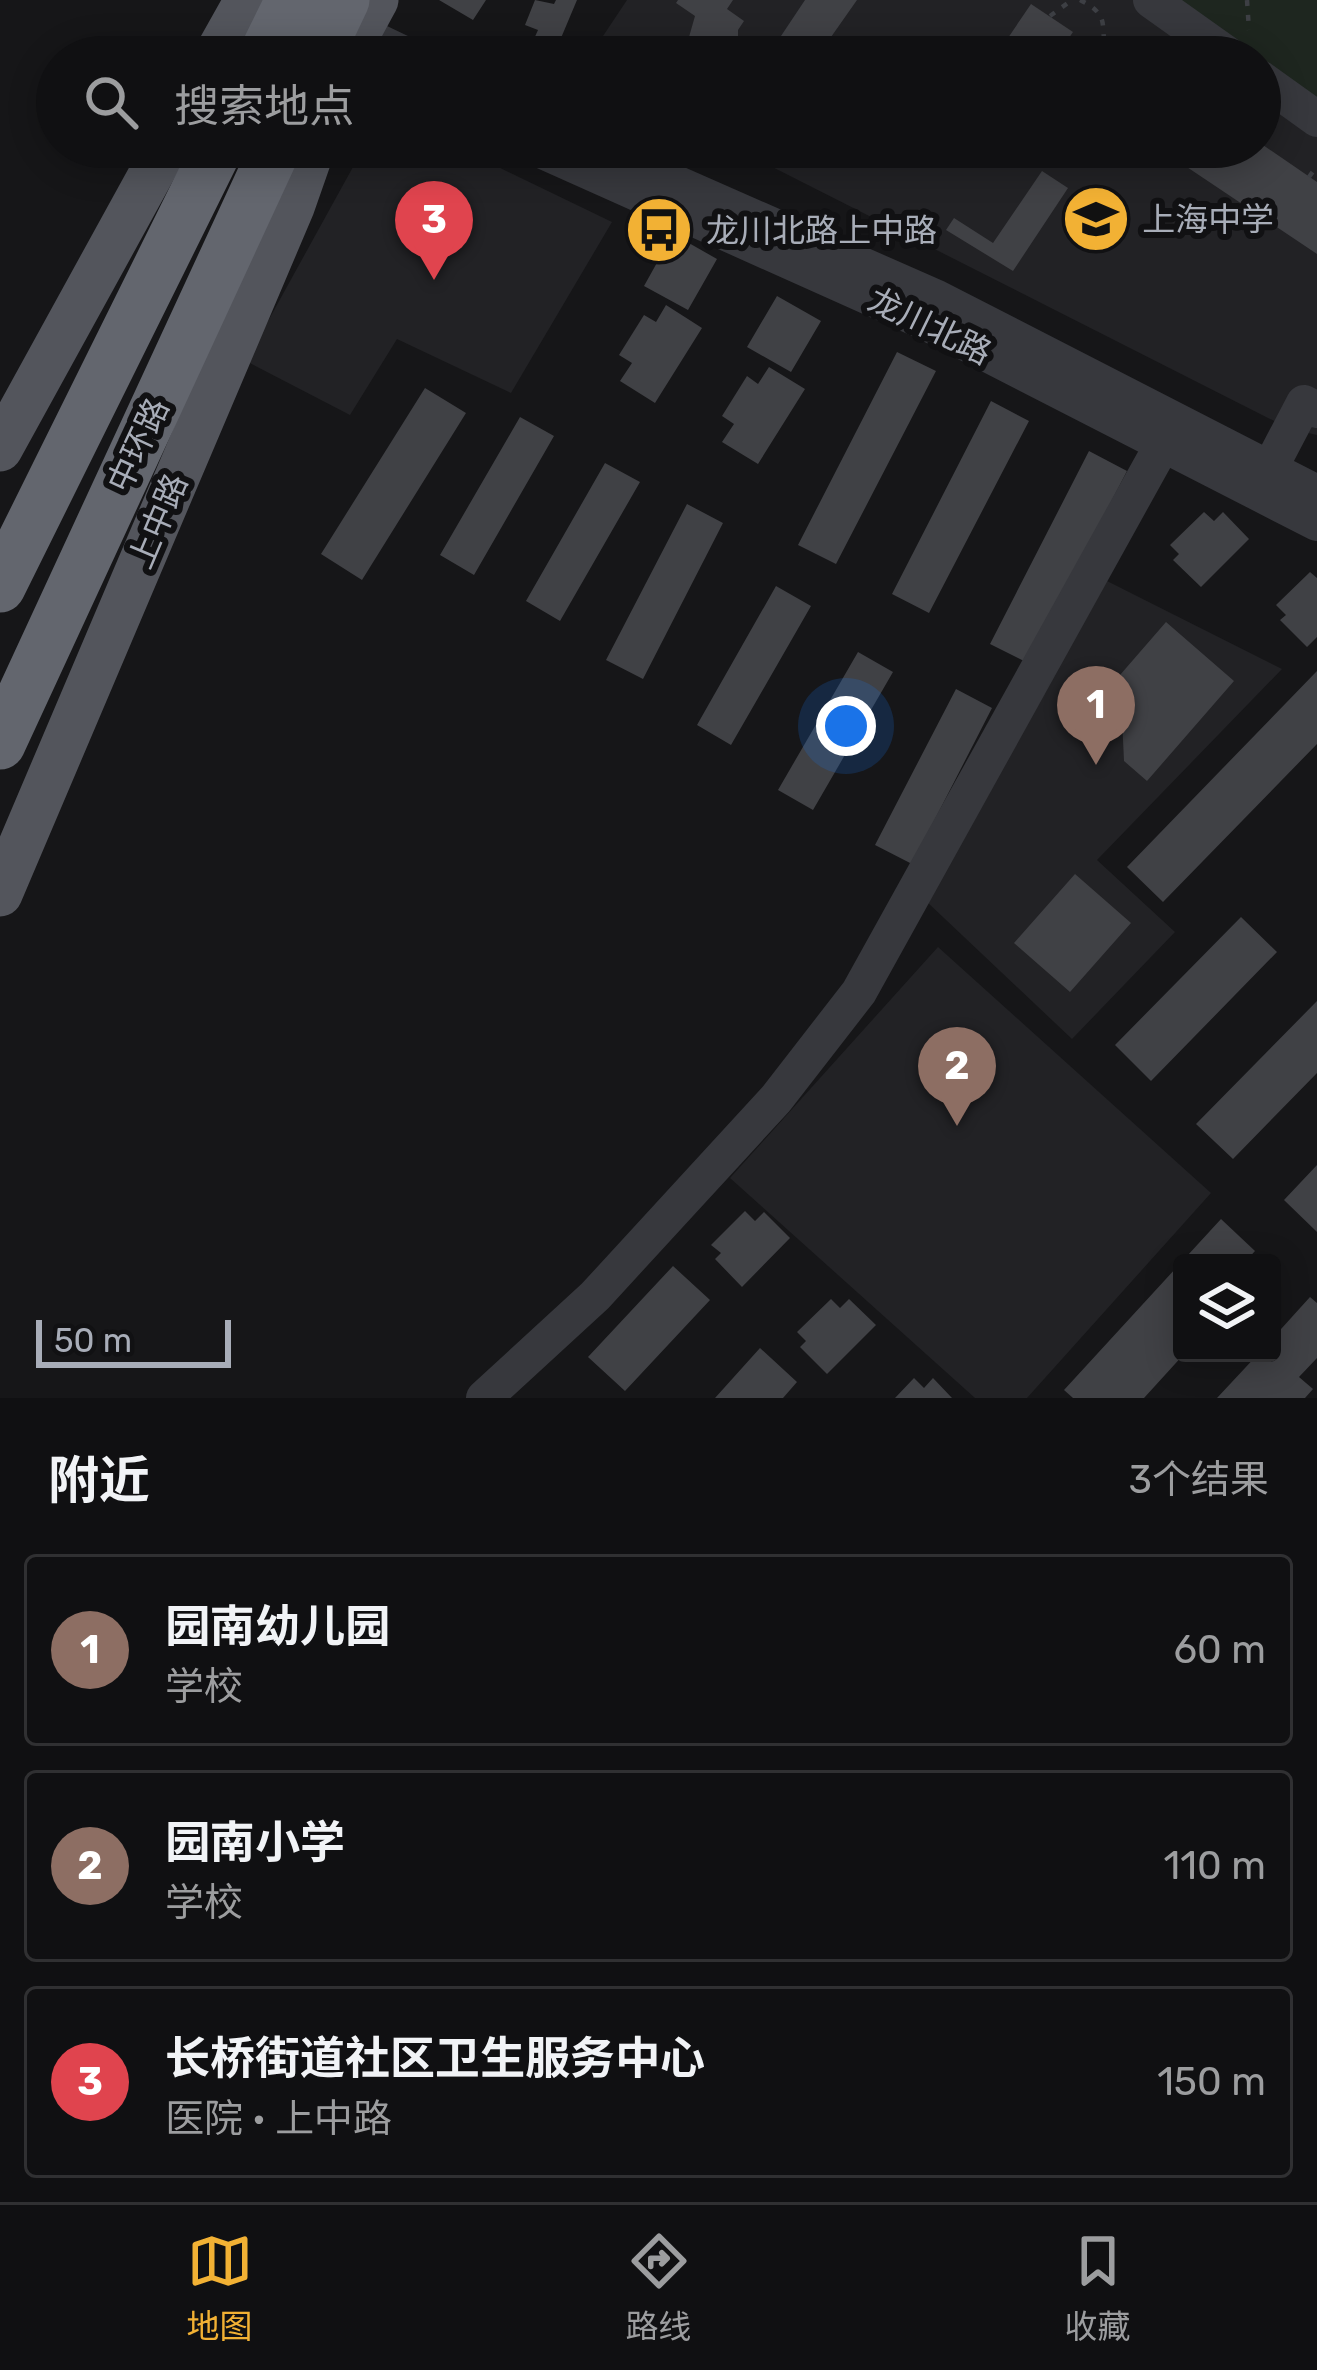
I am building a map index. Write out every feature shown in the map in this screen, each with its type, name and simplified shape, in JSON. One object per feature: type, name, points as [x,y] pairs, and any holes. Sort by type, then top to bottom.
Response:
[{"type":"highway","points":[[265,36],[269,2]]},
{"type":"highway","name":"中环路","points":[[0,587],[208,168]]},
{"type":"highway","name":"中环路","points":[[0,744],[266,168]]},
{"type":"main road","points":[[236,36],[269,2]]},
{"type":"main road","points":[[0,449],[154,168]]},
{"type":"main road","name":"上中路","points":[[0,895],[306,168]]},
{"type":"street","points":[[269,2],[345,36]]},
{"type":"street","points":[[269,2],[345,36]]},
{"type":"street","points":[[1158,2],[1203,36]]},
{"type":"street","points":[[1281,93],[1317,119]]},
{"type":"street","name":"龙川北路","points":[[579,168],[849,286],[1317,523]]},
{"type":"street","name":"龙川北路","points":[[642,168],[898,279],[1317,493]]},
{"type":"street","points":[[1270,468],[1304,403],[1317,410]]},
{"type":"street","points":[[484,1398],[610,1280],[776,1099],[859,992],[1164,442]]},
{"type":"path","points":[[1050,16],[1076,0],[1095,7],[1105,20],[1106,36]]},
{"type":"path","points":[[1309,177],[1317,166]]},
{"type":"shaded area","name":"上海中学","points":[[627,0],[1317,0],[1317,435],[1290,429],[774,168],[1281,168],[1281,36],[603,36]]},
{"type":"shaded area","points":[[1317,0],[1317,103],[1281,78],[1281,36],[1221,36],[1174,3]]},
{"type":"shaded area","points":[[352,168],[500,168],[612,222],[511,393],[397,339],[350,415],[246,361]]},
{"type":"shaded area","points":[[1107,581],[1282,669],[1097,860],[1175,932],[1072,1039],[926,901]]},
{"type":"shaded area","points":[[938,947],[1211,1193],[1027,1398],[975,1398],[730,1178]]},
{"type":"building","points":[[439,0],[486,0],[473,20]]},
{"type":"building","points":[[535,0],[554,4],[577,0],[562,36],[535,36],[538,30],[525,25]]},
{"type":"building","points":[[733,0],[727,9],[744,21],[738,36],[689,36],[695,16],[676,3]]},
{"type":"building","points":[[805,0],[857,0],[832,36],[781,36]]},
{"type":"building","points":[[1031,4],[1073,32],[1070,36],[1009,36]]},
{"type":"building","points":[[1281,157],[1317,182],[1317,254],[1188,168],[1281,168]]},
{"type":"building","points":[[1042,171],[1068,188],[1013,271],[946,230],[954,218],[993,243]]},
{"type":"building","points":[[673,234],[717,259],[688,310],[644,286]]},
{"type":"building","points":[[777,296],[821,321],[791,372],[747,347]]},
{"type":"building","points":[[666,305],[702,328],[655,403],[620,381],[632,363],[619,355],[644,315],[656,322]]},
{"type":"building","points":[[897,352],[936,371],[836,564],[798,545]]},
{"type":"building","points":[[769,367],[805,389],[758,464],[722,442],[734,424],[722,416],[747,376],[758,384]]},
{"type":"building","points":[[425,388],[466,413],[362,580],[321,554]]},
{"type":"building","points":[[991,401],[1029,421],[929,613],[892,594]]},
{"type":"building","points":[[520,417],[554,436],[474,575],[440,555]]},
{"type":"building","points":[[1089,451],[1127,471],[1028,663],[990,644]]},
{"type":"building","points":[[605,463],[640,482],[560,621],[526,601]]},
{"type":"building","points":[[687,504],[723,523],[643,679],[606,660]]},
{"type":"building","points":[[1204,512],[1214,521],[1223,512],[1249,539],[1201,587],[1173,560],[1179,554],[1170,545]]},
{"type":"building","points":[[1310,572],[1317,578],[1317,637],[1307,647],[1280,620],[1286,615],[1276,605]]},
{"type":"building","points":[[776,586],[811,606],[731,745],[697,725]]},
{"type":"building","points":[[1166,622],[1234,681],[1147,781],[1124,761],[1120,675]]},
{"type":"building","points":[[858,652],[893,672],[813,810],[778,790]]},
{"type":"building","points":[[1317,671],[1317,744],[1163,902],[1127,867]]},
{"type":"building","points":[[956,689],[992,708],[912,864],[875,845]]},
{"type":"building","points":[[1075,874],[1131,923],[1070,992],[1014,943]]},
{"type":"building","points":[[1241,917],[1277,952],[1151,1081],[1115,1045]]},
{"type":"building","points":[[1317,1001],[1317,1073],[1233,1159],[1196,1124]]},
{"type":"building","points":[[1317,1165],[1317,1232],[1284,1200]]},
{"type":"building","points":[[745,1211],[755,1221],[764,1212],[790,1238],[742,1287],[715,1259],[721,1253],[711,1245]]},
{"type":"building","points":[[1221,1219],[1255,1251],[1252,1254],[1189,1254]]},
{"type":"building","points":[[673,1266],[710,1300],[625,1391],[588,1357]]},
{"type":"building","points":[[1173,1271],[1173,1362],[1177,1362],[1144,1398],[1073,1398],[1064,1390]]},
{"type":"building","points":[[1310,1297],[1317,1303],[1317,1358],[1299,1377],[1313,1389],[1305,1398],[1217,1398],[1251,1362],[1281,1362],[1281,1329]]},
{"type":"building","points":[[831,1299],[840,1308],[849,1299],[876,1325],[827,1374],[800,1347],[806,1341],[797,1332]]},
{"type":"building","points":[[760,1348],[797,1382],[783,1398],[715,1398]]},
{"type":"building","points":[[914,1378],[924,1388],[933,1378],[952,1398],[895,1398]]},
{"type":"place","name":"上海中学","points":[[1096,219]]},
{"type":"place","name":"龙川北路上中路","points":[[659,230]]},
{"type":"place","name":"长桥街道社区卫生服务中心","points":[[434,280]]},
{"type":"place","name":"园南幼儿园","points":[[1096,765]]},
{"type":"place","name":"园南小学","points":[[957,1126]]}]
